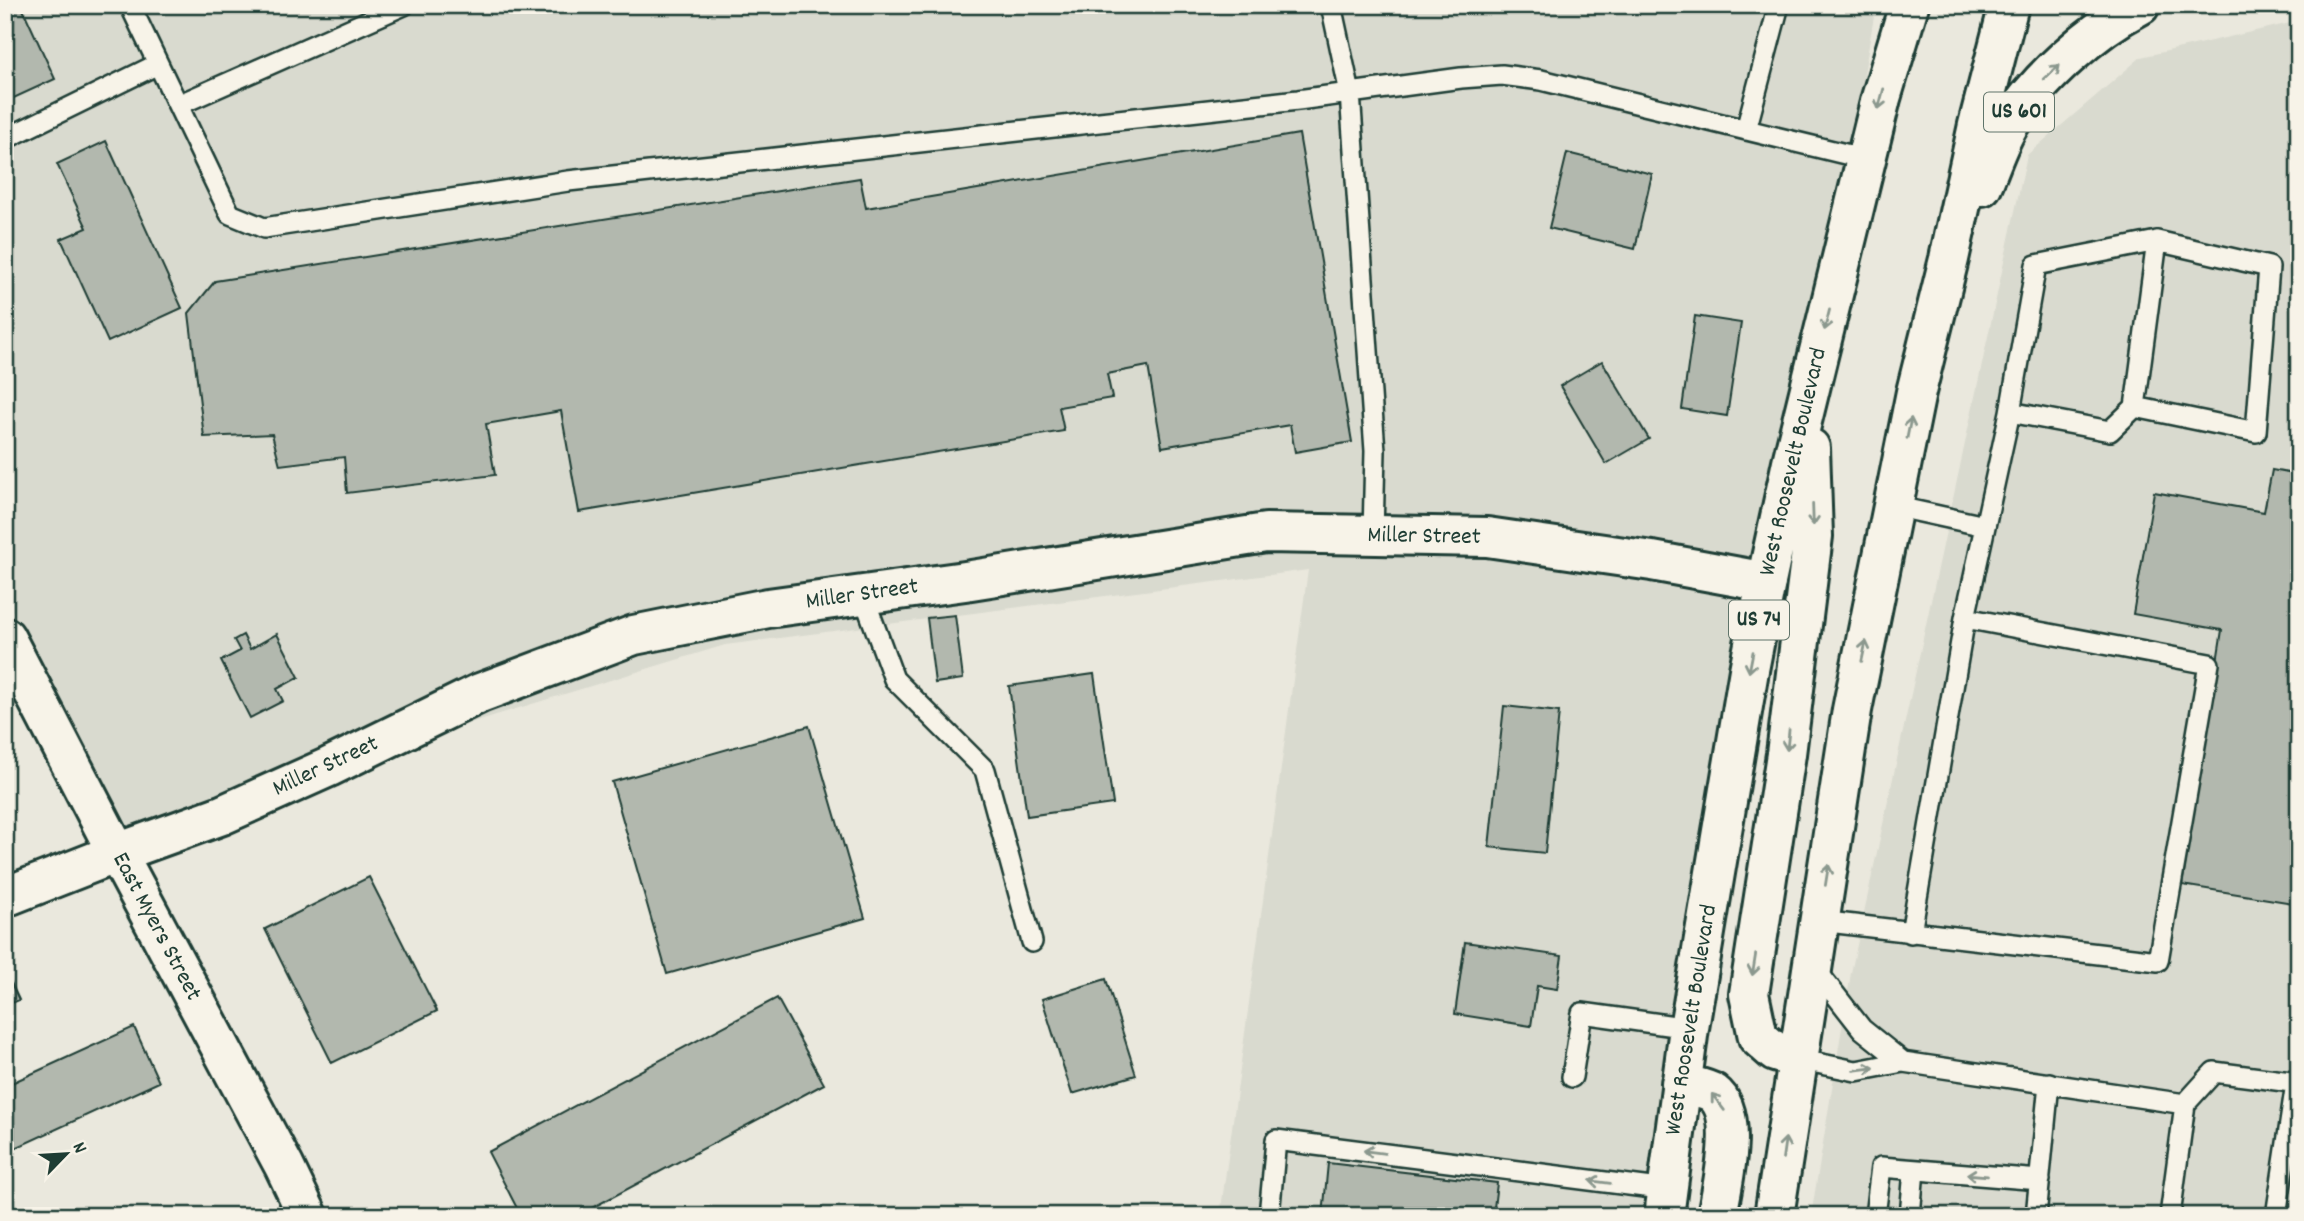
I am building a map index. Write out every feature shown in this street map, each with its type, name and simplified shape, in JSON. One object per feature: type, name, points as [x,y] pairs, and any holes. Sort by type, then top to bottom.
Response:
[{"type":"main road","points":[[1774,1216],[1852,710],[1916,392],[1950,259],[1978,125],[2009,5]]},
{"type":"main road","name":"US 601","points":[[1950,259],[2010,123],[2045,78],[2115,18],[2140,5]]},
{"type":"main road","name":"West Roosevelt Boulevard","points":[[1666,1203],[1689,1028],[1766,582],[1866,159],[1905,15]]},
{"type":"main road","points":[[1797,1059],[1775,1052],[1758,1037],[1749,994],[1786,754],[1813,536],[1808,397]]},
{"type":"main road","name":"Miller Street","points":[[5,897],[222,815],[480,693],[634,635],[768,608],[1266,533],[1487,537],[1652,561],[1766,582]]},
{"type":"main road","name":"East Myers Street","points":[[5,637],[308,1216]]},
{"type":"main road","points":[[1681,1083],[1713,1094],[1726,1113],[1728,1136],[1717,1216]]},
{"type":"lane","points":[[130,5],[230,214],[264,228],[568,181],[1502,75],[1541,80],[1866,159]]},
{"type":"lane","points":[[178,105],[364,13],[404,5]]},
{"type":"lane","points":[[1331,5],[1350,93],[1375,451],[1373,535]]},
{"type":"lane","points":[[1746,130],[1779,5]]},
{"type":"lane","points":[[5,139],[158,64]]},
{"type":"lane","points":[[1911,933],[1965,618],[2010,412],[2036,265],[2157,241],[2269,267],[2256,432],[2135,407]]},
{"type":"lane","points":[[2010,412],[2110,432],[2135,407],[2157,241]]},
{"type":"lane","points":[[1893,506],[1985,526]]},
{"type":"lane","points":[[863,595],[894,679],[985,770],[1031,943]]},
{"type":"lane","points":[[1820,921],[2158,961],[2209,664],[1965,618]]},
{"type":"lane","points":[[1813,966],[1861,1029],[1903,1062]]},
{"type":"lane","points":[[1572,1077],[1583,1013],[1689,1028]]},
{"type":"lane","points":[[1797,1059],[1856,1071],[1903,1062],[2185,1104]]},
{"type":"lane","points":[[2170,1216],[2185,1104],[2214,1072],[2297,1083],[2290,1180],[2276,1216]]},
{"type":"lane","points":[[2036,1216],[2049,1083]]},
{"type":"lane","points":[[1269,1216],[1276,1140],[1666,1203]]},
{"type":"lane","points":[[1875,1216],[1881,1167],[2040,1180]]},
{"type":"lane","points":[[1910,1216],[1914,1170]]},
{"type":"shaded area","points":[[5,5],[1876,5],[1666,1216],[1220,1216],[1308,570],[725,645],[123,829],[5,596]]},
{"type":"shaded area","points":[[2299,21],[2299,1216],[1811,1216],[1851,973],[2027,155],[2141,57]]},
{"type":"building","points":[[5,5],[21,5],[55,79],[5,102]]},
{"type":"building","points":[[1674,5],[1698,5],[1697,12]]},
{"type":"building","points":[[1299,134],[1352,442],[1295,452],[1290,425],[1162,447],[1148,366],[1107,374],[1112,398],[1059,407],[1064,431],[579,512],[561,411],[486,424],[495,475],[347,493],[344,457],[280,465],[272,434],[204,437],[189,313],[215,281],[860,178],[866,208]]},
{"type":"building","points":[[106,141],[182,308],[108,342],[61,239],[87,228],[57,164]]},
{"type":"building","points":[[1567,153],[1652,174],[1635,249],[1549,228]]},
{"type":"building","points":[[1695,316],[1741,323],[1727,416],[1682,409]]},
{"type":"building","points":[[1602,361],[1649,439],[1606,464],[1560,386]]},
{"type":"building","points":[[2272,470],[2299,475],[2299,904],[2182,885],[2222,630],[2133,614],[2154,492],[2264,512]]},
{"type":"building","points":[[955,615],[963,679],[935,683],[927,618]]},
{"type":"building","points":[[277,634],[299,677],[277,689],[283,701],[250,718],[221,661],[240,651],[234,640],[243,635],[250,649]]},
{"type":"building","points":[[1094,674],[1113,804],[1027,816],[1009,686]]},
{"type":"building","points":[[1504,706],[1559,712],[1545,853],[1489,847]]},
{"type":"building","points":[[809,726],[865,918],[667,974],[612,782]]},
{"type":"building","points":[[369,877],[437,1011],[332,1063],[265,929]]},
{"type":"building","points":[[1465,942],[1562,956],[1557,989],[1537,986],[1531,1026],[1455,1014]]},
{"type":"building","points":[[5,970],[19,1000],[5,1006]]},
{"type":"building","points":[[1106,979],[1136,1075],[1072,1094],[1042,999]]},
{"type":"building","points":[[777,998],[824,1084],[577,1216],[521,1216],[488,1152]]},
{"type":"building","points":[[134,1027],[159,1082],[9,1151],[5,1142],[5,1086]]},
{"type":"building","points":[[1328,1163],[1497,1183],[1493,1216],[1323,1216]]}]
